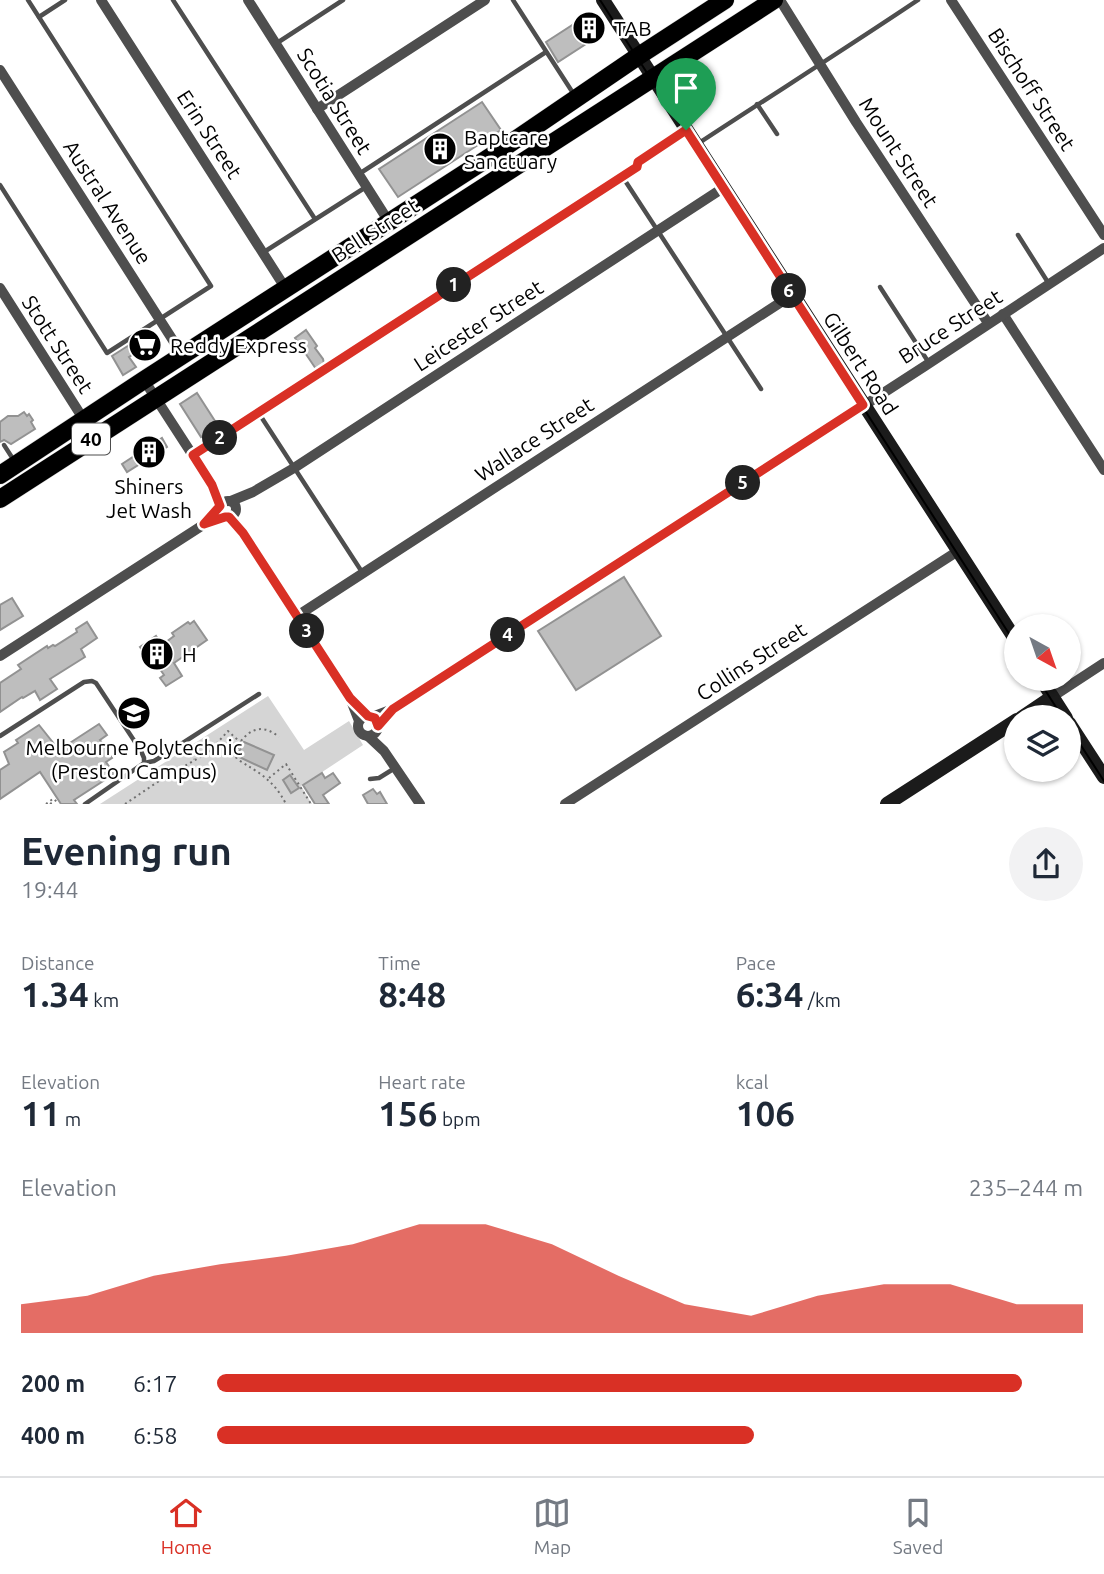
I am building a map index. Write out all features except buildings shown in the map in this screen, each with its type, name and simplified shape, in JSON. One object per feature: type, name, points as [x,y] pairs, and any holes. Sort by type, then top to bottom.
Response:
[{"type":"highway","name":"Bell Street","points":[[0,475],[496,153],[724,0]]},
{"type":"highway","name":"Bell Street","points":[[0,499],[777,0]]},
{"type":"street","name":"Erin Street","points":[[101,0],[286,289]]},
{"type":"street","name":"Scotia Street","points":[[248,0],[389,222]]},
{"type":"street","points":[[317,109],[485,0]]},
{"type":"street","name":"Gilbert Road","points":[[603,0],[1004,622]]},
{"type":"street","name":"Mount Street","points":[[777,0],[988,323]]},
{"type":"street","name":"Bischoff Street","points":[[951,0],[1104,235]]},
{"type":"street","name":"Austral Avenue","points":[[0,70],[183,356]]},
{"type":"street","name":"Leicester Street","points":[[0,656],[723,188]]},
{"type":"street","name":"Bruce Street","points":[[368,736],[373,734],[371,722],[1104,248]]},
{"type":"street","name":"Stott Street","points":[[0,288],[85,420]]},
{"type":"street","name":"Wallace Street","points":[[297,615],[792,295]]},
{"type":"street","points":[[1003,314],[1104,470]]},
{"type":"street","points":[[144,380],[350,698],[371,722],[384,751]]},
{"type":"street","name":"Collins Street","points":[[565,804],[958,551]]},
{"type":"street","points":[[1040,705],[1104,663]]},
{"type":"street","points":[[1048,691],[1057,705]]},
{"type":"street","points":[[371,722],[358,727],[360,732],[384,751],[420,804]]},
{"type":"street","points":[[887,804],[1004,728]]},
{"type":"street","points":[[1081,742],[1104,777]]},
{"type":"lane","points":[[0,185],[107,353],[211,286],[28,0]]},
{"type":"lane","points":[[39,17],[65,0]]},
{"type":"lane","points":[[173,0],[315,219]]},
{"type":"lane","points":[[276,44],[344,0]]},
{"type":"lane","points":[[513,0],[576,99]]},
{"type":"lane","points":[[696,145],[918,0]]},
{"type":"lane","points":[[358,174],[546,52]]},
{"type":"lane","points":[[757,104],[777,134]]},
{"type":"lane","points":[[193,455],[637,167],[638,162],[686,130]]},
{"type":"lane","points":[[622,176],[761,389]]},
{"type":"lane","points":[[263,253],[367,186]]},
{"type":"lane","points":[[1018,235],[1049,284]]},
{"type":"lane","points":[[880,287],[929,363]]},
{"type":"lane","points":[[258,412],[363,573]]},
{"type":"lane","points":[[4,445],[27,481]]},
{"type":"lane","points":[[0,736],[84,682],[92,681],[99,685],[141,751],[144,763]]},
{"type":"lane","points":[[85,804],[144,763],[154,761],[179,746],[259,694]]},
{"type":"lane","points":[[370,779],[379,778],[396,767]]},
{"type":"path","points":[[279,737],[268,729],[255,730],[240,742],[236,755],[237,759],[268,778],[286,804]]},
{"type":"path","points":[[125,804],[209,752],[228,732],[240,742]]},
{"type":"path","points":[[179,746],[195,760]]},
{"type":"path","points":[[268,778],[286,764],[311,804]]},
{"type":"path","points":[[48,804],[56,798]]},
{"type":"shaded area","points":[[268,696],[304,750],[349,721],[363,745],[301,786],[312,804],[100,804]]},
{"type":"tram line","points":[[600,0],[1004,626]]},
{"type":"tram line","points":[[1046,691],[1055,705]]},
{"type":"tram line","points":[[1081,746],[1104,781]]},
{"type":"place","name":"TAB","points":[[589,28]]},
{"type":"place","name":"Baptcare Sanctuary","points":[[440,149]]},
{"type":"place","name":"Reddy Express","points":[[145,345]]},
{"type":"place","name":"Shiners Jet Wash","points":[[149,452]]},
{"type":"place","name":"H","points":[[157,654]]},
{"type":"place","name":"Melbourne Polytechnic (Preston Campus)","points":[[134,713]]},
{"type":"route","points":[[686,130],[863,405],[393,709],[378,726],[375,718],[368,716],[350,698],[243,533],[229,517],[204,524],[220,506],[212,485],[193,455],[637,167],[638,162],[686,130]]}]
